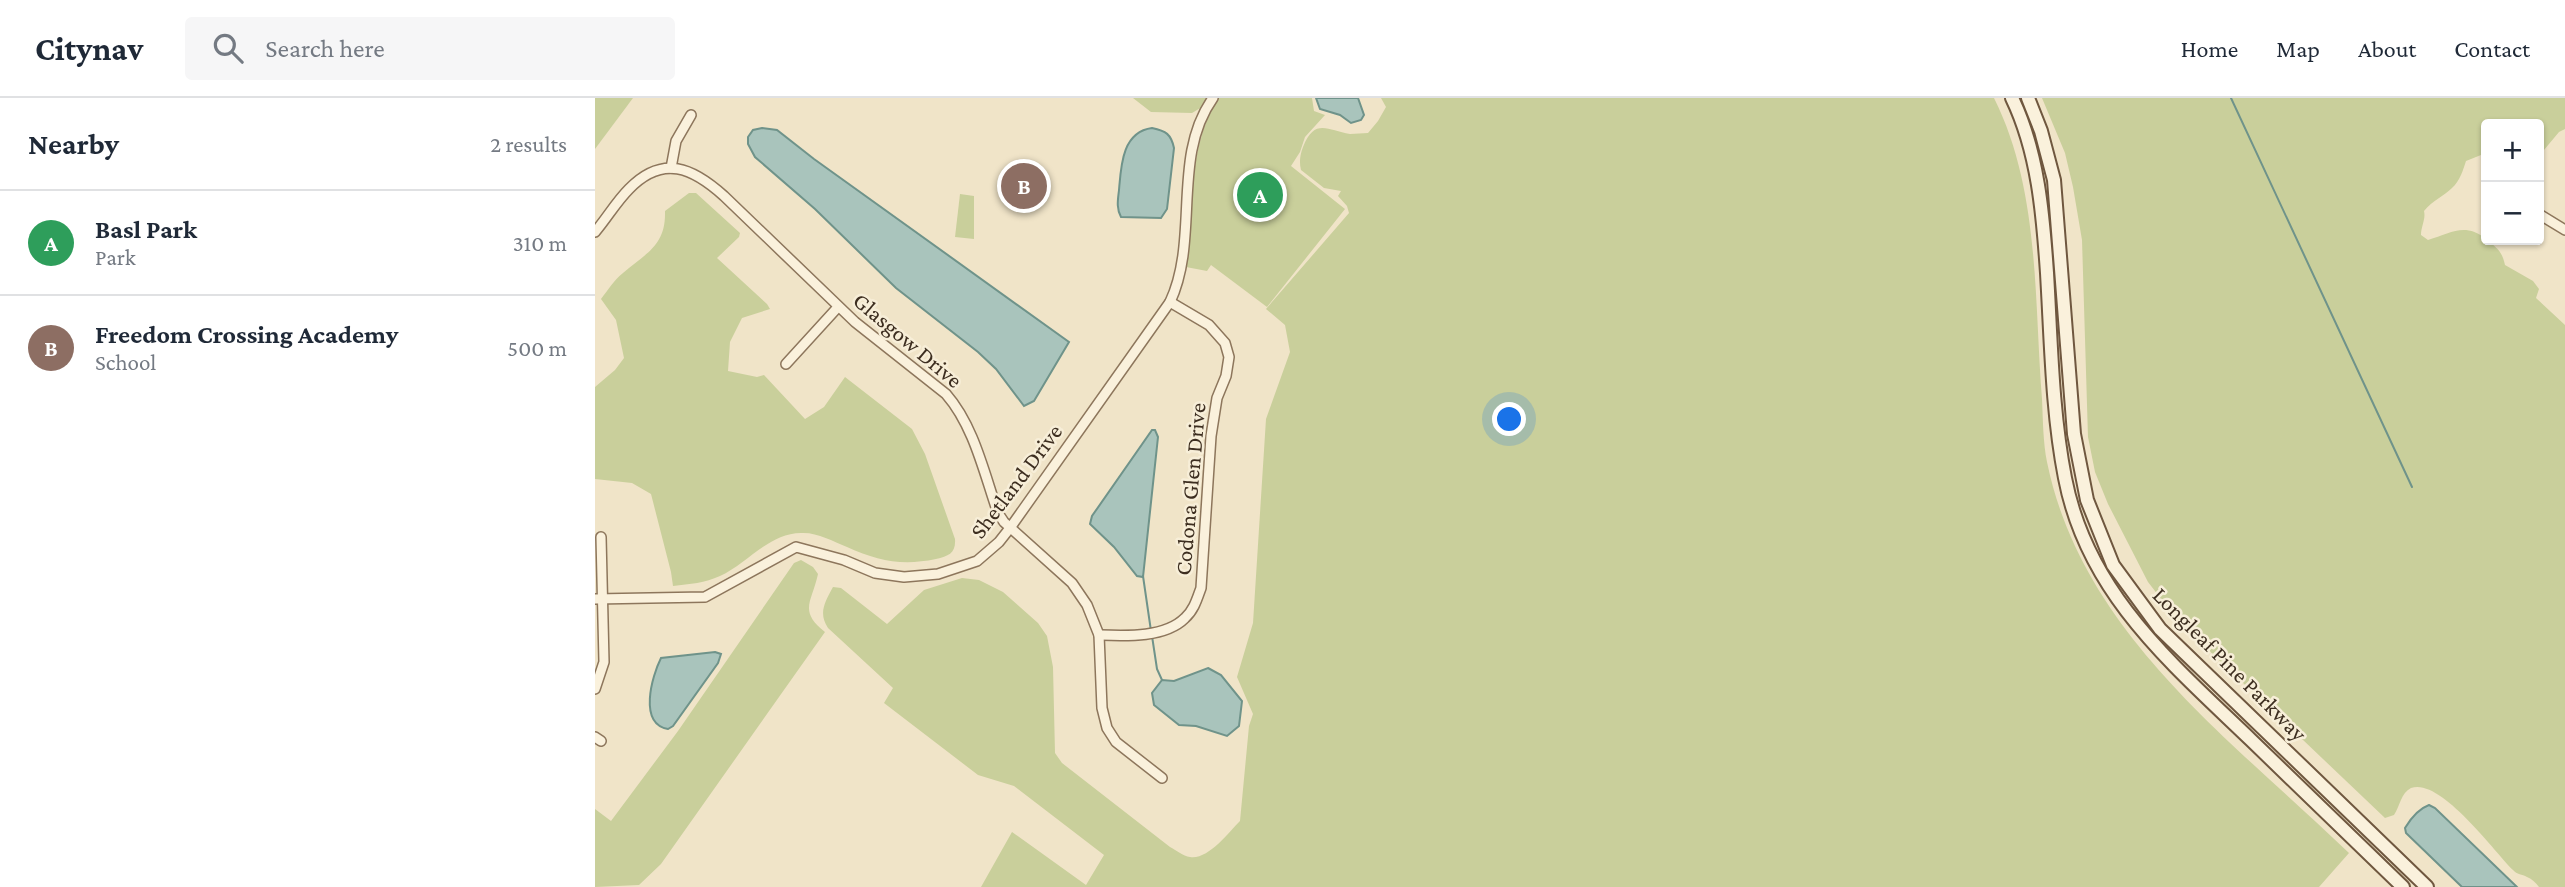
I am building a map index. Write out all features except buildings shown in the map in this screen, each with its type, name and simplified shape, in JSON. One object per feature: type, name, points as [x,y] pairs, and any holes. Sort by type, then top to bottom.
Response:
[{"type":"main road","name":"Longleaf Pine Parkway","points":[[2011,98],[2022,125],[2042,202],[2053,381],[2065,478],[2077,522],[2101,575],[2125,611],[2159,651],[2403,887]]},
{"type":"main road","name":"Longleaf Pine Parkway","points":[[2028,98],[2037,119],[2054,180],[2059,211],[2074,434],[2087,500],[2113,565],[2160,629],[2427,887]]},
{"type":"main road","points":[[2022,125],[2037,119]]},
{"type":"street","name":"Shetland Drive","points":[[599,599],[705,597],[796,547],[843,560],[875,573],[904,577],[938,574],[977,561],[999,542],[1010,528],[1170,302],[1177,287],[1182,263],[1193,141],[1204,111],[1213,98]]},
{"type":"street","points":[[595,232],[629,189],[645,176],[662,168],[671,168],[676,141],[691,115]]},
{"type":"street","name":"Glasgow Drive","points":[[671,168],[691,172],[706,179],[838,307],[946,394],[958,408],[998,513],[1010,528],[1072,583],[1087,605],[1099,635],[1102,708],[1107,728],[1116,743],[1162,778]]},
{"type":"street","points":[[2544,218],[2565,230]]},
{"type":"street","name":"Codona Glen Drive","points":[[1099,635],[1126,636],[1168,629],[1185,618],[1195,604],[1201,588],[1212,436],[1217,398],[1226,376],[1229,357],[1225,342],[1209,325],[1170,302]]},
{"type":"street","points":[[786,364],[838,307]]},
{"type":"street","points":[[595,690],[604,662],[599,599],[601,537]]},
{"type":"green space","points":[[595,98],[633,98],[595,149]]},
{"type":"green space","points":[[1133,98],[1208,98],[1202,107],[1192,113],[1151,112]]},
{"type":"green space","points":[[1219,98],[1312,98],[1314,111],[1325,115],[1305,137],[1291,166],[1345,209],[1267,307],[1211,265],[1207,271],[1186,267],[1197,156],[1209,115]]},
{"type":"green space","points":[[1381,98],[1994,98],[2009,133],[2027,207],[2035,284],[2045,447],[2065,523],[2092,579],[2127,631],[2167,679],[2211,724],[2349,853],[2319,887],[981,887],[1012,832],[1086,885],[1104,855],[1014,786],[978,775],[884,703],[893,688],[828,628],[823,617],[827,598],[833,587],[841,588],[887,624],[924,590],[962,578],[979,580],[1003,592],[1038,623],[1047,636],[1053,667],[1055,753],[1062,763],[1182,854],[1197,857],[1217,845],[1240,821],[1249,726],[1253,714],[1237,677],[1253,623],[1266,419],[1290,352],[1285,325],[1266,309],[1349,213],[1347,206],[1338,196],[1341,191],[1324,188],[1301,170],[1303,147],[1312,132],[1317,129],[1350,134],[1368,133],[1386,107]]},
{"type":"green space","points":[[2042,98],[2565,98],[2565,129],[2559,132],[2544,150],[2544,119],[2481,119],[2481,155],[2466,161],[2455,185],[2424,211],[2421,235],[2428,240],[2464,230],[2481,236],[2481,245],[2493,245],[2502,256],[2505,265],[2533,281],[2539,289],[2536,298],[2565,325],[2565,887],[2539,887],[2531,879],[2516,873],[2451,804],[2423,788],[2408,790],[2394,815],[2385,818],[2179,622],[2148,582],[2108,504],[2095,472],[2088,437],[2082,240],[2065,153]]},
{"type":"green space","points":[[689,193],[696,193],[740,233],[717,258],[770,309],[742,318],[730,342],[728,371],[757,377],[764,375],[805,419],[824,407],[845,377],[912,429],[925,454],[955,539],[951,553],[924,561],[890,561],[869,556],[819,535],[789,534],[768,543],[720,576],[703,582],[673,586],[651,494],[632,483],[595,479],[595,387],[615,370],[624,358],[616,320],[601,299],[620,276],[653,248],[662,233],[665,211]]},
{"type":"green space","points":[[960,194],[974,196],[974,239],[955,237]]},
{"type":"green space","points":[[801,560],[813,567],[818,574],[809,612],[825,632],[661,864],[639,885],[595,887],[595,809],[611,821],[678,731],[794,563]]},
{"type":"water","points":[[1316,98],[1358,98],[1364,115],[1361,120],[1351,123],[1340,115],[1320,109]]},
{"type":"water","points":[[1152,128],[1167,134],[1174,148],[1167,209],[1161,218],[1121,217],[1118,200],[1125,151],[1134,136]]},
{"type":"water","points":[[753,130],[777,130],[1069,342],[1034,401],[1024,406],[996,369],[978,352],[896,288],[815,209],[755,157],[748,144],[748,137]]},
{"type":"water","points":[[1152,430],[1155,430],[1158,437],[1143,577],[1137,576],[1114,547],[1090,524],[1092,516]]},
{"type":"water","points":[[715,652],[721,654],[718,663],[673,726],[668,729],[659,725],[650,709],[650,698],[661,658]]},
{"type":"water","points":[[1208,668],[1221,675],[1242,701],[1239,726],[1227,736],[1196,726],[1179,725],[1154,705],[1152,693],[1162,680],[1174,681]]},
{"type":"water","points":[[2429,805],[2517,887],[2462,887],[2406,833],[2405,828],[2412,817]]},
{"type":"waterway","points":[[2231,98],[2412,487]]},
{"type":"waterway","points":[[1143,576],[1151,631]]},
{"type":"waterway","points":[[1152,636],[1157,669],[1162,680]]},
{"type":"place","name":"Freedom Crossing Academy","points":[[1024,186]]},
{"type":"place","name":"Basl Park","points":[[1260,195]]}]
